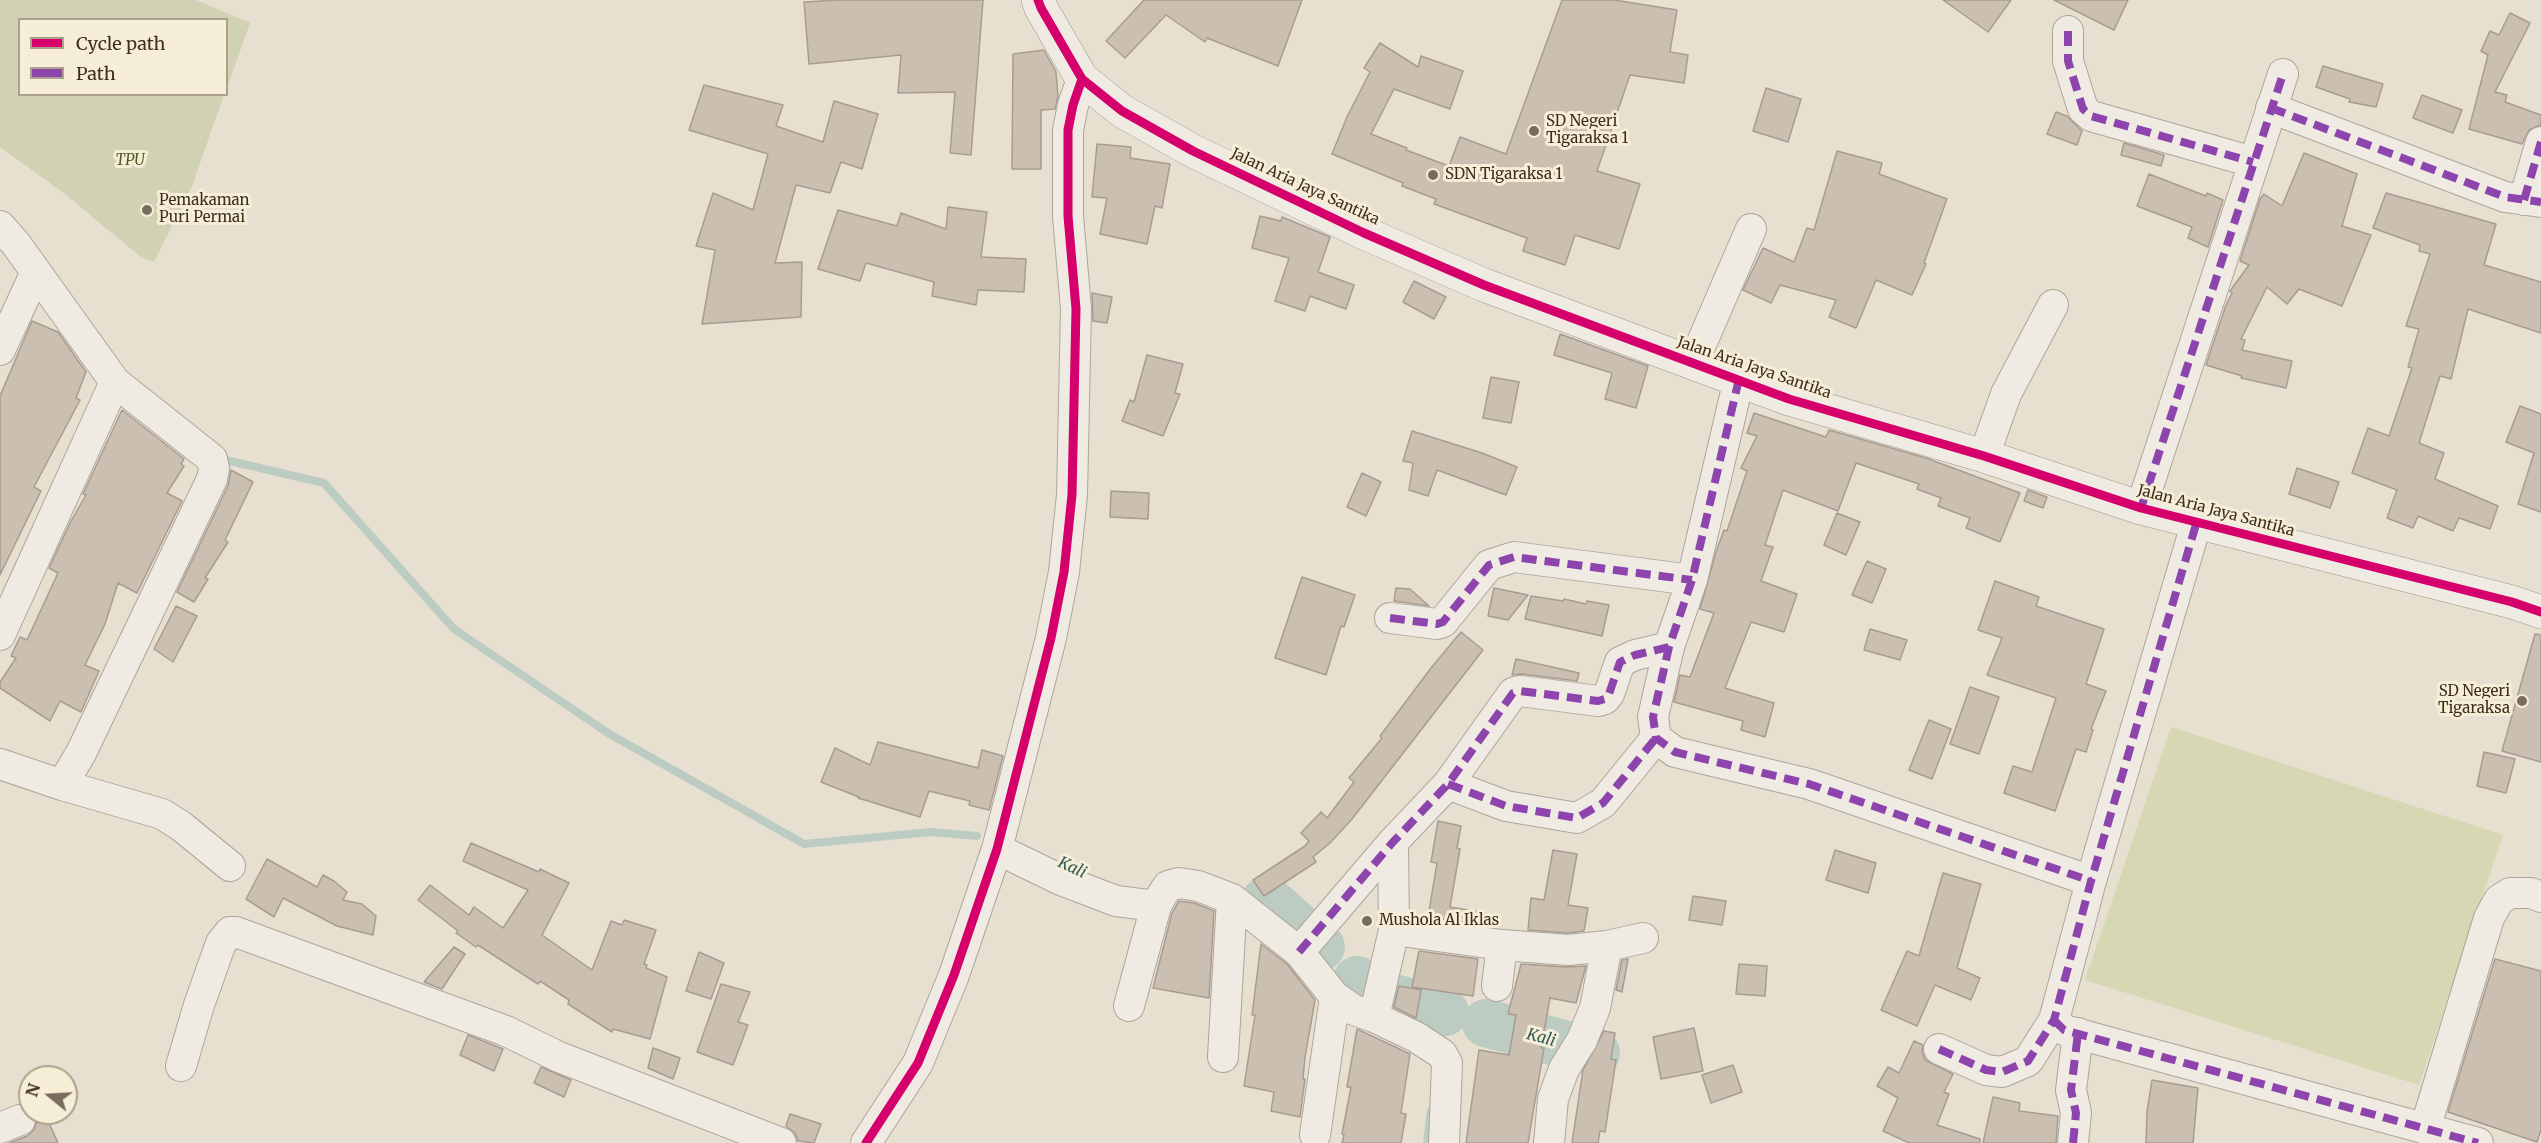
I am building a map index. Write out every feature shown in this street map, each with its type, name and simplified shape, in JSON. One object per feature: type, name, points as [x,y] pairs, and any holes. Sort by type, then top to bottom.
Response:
[{"type":"street","name":"Jalan Aria Jaya Santika","points":[[1038,0],[1082,79],[1122,111],[1193,151],[1364,233],[1484,285],[1789,399],[1984,456],[2141,508],[2512,602],[2541,612]]},
{"type":"street","points":[[2068,31],[2068,61],[2083,109],[2091,116],[2253,162]]},
{"type":"street","points":[[2141,508],[2283,74]]},
{"type":"street","points":[[866,1143],[918,1063],[954,975],[997,849],[1051,638],[1064,572],[1072,495],[1076,309],[1068,216],[1068,130],[1082,79]]},
{"type":"street","points":[[2271,108],[2505,197],[2532,201],[2541,142]]},
{"type":"street","points":[[0,226],[16,244],[115,382],[212,459],[214,469],[212,479],[85,744],[62,785]]},
{"type":"street","points":[[1693,363],[1751,229]]},
{"type":"street","points":[[0,350],[36,272]]},
{"type":"street","points":[[1984,456],[2006,394],[2054,305]]},
{"type":"street","points":[[1739,379],[1713,481],[1692,580],[1669,647],[1653,717],[1656,738],[1675,752],[1809,784],[2091,881]]},
{"type":"street","points":[[0,635],[115,382]]},
{"type":"street","points":[[2073,1143],[2076,1113],[2071,1090],[2066,1026],[2091,881],[2197,521]]},
{"type":"street","points":[[1390,618],[1437,624],[1443,622],[1489,565],[1514,557],[1692,580]]},
{"type":"street","points":[[1299,952],[1393,842],[1448,784],[1513,693],[1520,691],[1598,701],[1605,699],[1609,694],[1620,662],[1635,655],[1669,647]]},
{"type":"street","points":[[1448,784],[1506,806],[1577,818],[1603,804],[1656,738]]},
{"type":"street","points":[[0,764],[162,814],[181,826],[230,866]]},
{"type":"street","points":[[1374,1017],[1394,930],[1393,842]]},
{"type":"street","points":[[997,849],[1061,879],[1116,901],[1156,906]]},
{"type":"street","points":[[1129,1006],[1156,906],[1168,886],[1198,885],[1232,899],[1299,952],[1335,997],[1354,1010],[1374,1017],[1422,1041],[1442,1054],[1448,1063],[1444,1143]]},
{"type":"street","points":[[2425,1129],[2489,918],[2499,900],[2510,893],[2531,893],[2541,897]]},
{"type":"street","points":[[1223,1057],[1232,899]]},
{"type":"street","points":[[1394,930],[1502,945],[1568,950],[1643,939]]},
{"type":"street","points":[[181,1066],[221,943],[230,932],[236,932],[506,1031],[559,1057],[781,1143]]},
{"type":"street","points":[[1497,986],[1502,945]]},
{"type":"street","points":[[1549,1143],[1553,1099],[1564,1069],[1582,1040],[1595,1008],[1606,946]]},
{"type":"street","points":[[1316,1135],[1335,997]]},
{"type":"street","points":[[1939,1048],[1986,1070],[2002,1072],[2028,1061],[2066,1026]]},
{"type":"street","points":[[2066,1026],[2478,1143]]},
{"type":"green space","name":"TPU","points":[[0,0],[196,0],[250,23],[228,85],[228,18],[18,18],[18,96],[224,96],[192,186],[154,262],[142,258],[65,194],[0,147]]},
{"type":"green space","points":[[2171,727],[2503,835],[2419,1085],[2085,980]]},
{"type":"building","points":[[983,0],[971,155],[950,153],[955,92],[898,93],[901,55],[809,64],[804,2]]},
{"type":"building","points":[[1144,0],[1302,0],[1278,66],[1207,38],[1205,42],[1166,15],[1125,58],[1106,41]]},
{"type":"building","points":[[1562,0],[1614,0],[1677,10],[1670,52],[1688,55],[1684,83],[1630,75],[1597,171],[1640,184],[1619,249],[1575,235],[1565,265],[1523,251],[1527,238],[1434,204],[1436,199],[1332,154],[1347,117],[1370,72],[1364,68],[1380,43],[1418,67],[1421,56],[1463,71],[1450,109],[1394,89],[1371,134],[1449,166],[1460,137],[1506,154]]},
{"type":"building","points":[[1943,0],[2011,0],[1988,32]]},
{"type":"building","points":[[2054,0],[2128,0],[2114,30]]},
{"type":"building","points":[[2510,13],[2530,23],[2495,92],[2507,95],[2505,102],[2541,115],[2541,125],[2529,130],[2522,144],[2469,129],[2488,55],[2481,51],[2490,31],[2499,35]]},
{"type":"building","points":[[1044,50],[1056,72],[1058,96],[1055,109],[1041,110],[1041,169],[1012,169],[1013,54]]},
{"type":"building","points":[[2323,66],[2383,84],[2376,107],[2349,102],[2350,99],[2316,87]]},
{"type":"building","points":[[704,85],[783,105],[776,126],[823,142],[834,101],[878,114],[862,169],[841,162],[830,193],[796,185],[775,263],[802,262],[801,317],[702,324],[715,250],[696,246],[713,193],[753,210],[768,154],[689,130]]},
{"type":"building","points":[[1766,88],[1801,99],[1788,142],[1753,131]]},
{"type":"building","points":[[2422,95],[2462,110],[2453,133],[2413,118]]},
{"type":"building","points":[[2056,112],[2067,116],[2082,131],[2077,145],[2047,134]]},
{"type":"building","points":[[2124,143],[2164,155],[2161,166],[2121,155]]},
{"type":"building","points":[[1097,144],[1131,147],[1130,158],[1170,164],[1162,208],[1155,206],[1147,244],[1100,234],[1107,198],[1092,197]]},
{"type":"building","points":[[1837,151],[1882,163],[1879,174],[1947,199],[1924,263],[1926,264],[1912,295],[1876,280],[1856,328],[1829,317],[1836,300],[1780,285],[1771,303],[1743,290],[1763,248],[1794,262],[1807,228],[1814,230]]},
{"type":"building","points":[[2304,153],[2357,174],[2342,226],[2371,235],[2342,306],[2299,289],[2287,304],[2267,287],[2241,339],[2245,340],[2242,350],[2292,361],[2286,388],[2241,378],[2242,376],[2206,365],[2232,293],[2230,291],[2249,265],[2240,261],[2260,199],[2264,194],[2282,206]]},
{"type":"building","points":[[2149,174],[2206,196],[2207,193],[2223,200],[2208,247],[2188,238],[2192,227],[2137,206]]},
{"type":"building","points":[[2386,193],[2496,224],[2484,265],[2541,282],[2541,333],[2468,309],[2451,379],[2440,376],[2419,443],[2444,453],[2435,479],[2498,506],[2490,529],[2459,518],[2453,531],[2418,516],[2413,528],[2387,518],[2397,490],[2352,473],[2368,428],[2389,436],[2412,368],[2408,367],[2419,329],[2406,326],[2430,254],[2419,251],[2420,245],[2373,228]]},
{"type":"building","points":[[948,207],[987,212],[981,257],[1026,259],[1024,292],[978,290],[976,305],[932,296],[934,282],[866,263],[860,281],[818,269],[838,210],[897,226],[901,213],[946,229]]},
{"type":"building","points":[[1260,216],[1281,221],[1282,217],[1330,237],[1318,272],[1354,285],[1346,309],[1310,296],[1305,311],[1275,301],[1289,258],[1252,248]]},
{"type":"building","points":[[1414,281],[1446,297],[1434,319],[1403,302]]},
{"type":"building","points":[[1092,293],[1112,297],[1107,323],[1093,321]]},
{"type":"building","points":[[32,321],[58,332],[86,372],[76,398],[80,400],[34,487],[41,491],[0,575],[0,396]]},
{"type":"building","points":[[1560,334],[1648,366],[1636,408],[1605,399],[1612,373],[1554,355]]},
{"type":"building","points":[[1147,355],[1183,364],[1175,393],[1180,394],[1163,436],[1122,421],[1130,400],[1134,402]]},
{"type":"building","points":[[1491,377],[1519,382],[1511,423],[1483,418]]},
{"type":"building","points":[[2520,406],[2541,414],[2541,512],[2518,504],[2534,453],[2506,442]]},
{"type":"building","points":[[122,410],[184,459],[181,464],[184,466],[167,493],[182,501],[137,593],[118,583],[105,624],[85,665],[99,671],[81,712],[60,701],[50,721],[0,688],[0,682],[16,658],[11,656],[20,637],[27,640],[58,573],[49,568],[86,495],[83,494]]},
{"type":"building","points":[[1754,413],[1826,437],[1829,430],[1926,458],[2020,493],[2000,542],[1966,528],[1970,518],[1938,506],[1941,498],[1917,489],[1919,484],[1856,463],[1838,511],[1783,490],[1765,545],[1773,547],[1761,581],[1797,594],[1784,632],[1751,622],[1725,688],[1774,703],[1765,737],[1741,730],[1743,721],[1674,702],[1680,675],[1690,677],[1714,613],[1700,609],[1716,552],[1724,530],[1727,531],[1747,471],[1741,468],[1757,436],[1747,433]]},
{"type":"building","points":[[1412,431],[1482,453],[1517,467],[1506,495],[1437,470],[1428,496],[1409,490],[1413,463],[1403,461]]},
{"type":"building","points":[[2297,468],[2339,482],[2330,508],[2289,494]]},
{"type":"building","points":[[231,470],[253,482],[225,540],[228,542],[205,578],[208,579],[194,602],[177,592],[228,486]]},
{"type":"building","points":[[1362,473],[1381,482],[1366,516],[1347,507]]},
{"type":"building","points":[[2028,490],[2047,497],[2043,508],[2024,501]]},
{"type":"building","points":[[1111,491],[1149,493],[1148,519],[1110,517]]},
{"type":"building","points":[[1837,513],[1860,522],[1846,555],[1824,545]]},
{"type":"building","points":[[1867,561],[1886,569],[1872,603],[1852,595]]},
{"type":"building","points":[[1302,577],[1355,595],[1344,627],[1341,626],[1326,675],[1275,658]]},
{"type":"building","points":[[1995,581],[2039,597],[2036,606],[2104,629],[2086,684],[2106,691],[2091,729],[2093,730],[2086,752],[2076,749],[2055,811],[2004,793],[2013,766],[2032,772],[2056,698],[1987,675],[2002,638],[1978,630]]},
{"type":"building","points":[[1396,588],[1410,589],[1429,606],[1394,601]]},
{"type":"building","points":[[1494,588],[1528,595],[1508,620],[1488,616]]},
{"type":"building","points":[[1531,596],[1609,605],[1602,636],[1525,619]]},
{"type":"building","points":[[176,606],[197,616],[173,662],[154,649]]},
{"type":"building","points":[[1870,629],[1907,640],[1900,660],[1864,650]]},
{"type":"building","points":[[1461,632],[1483,650],[1352,819],[1330,843],[1313,857],[1316,862],[1264,896],[1253,880],[1305,846],[1309,841],[1301,833],[1321,812],[1327,818],[1354,782],[1349,778],[1382,738],[1380,736],[1431,668]]},
{"type":"building","points":[[2535,634],[2541,635],[2541,762],[2502,751]]},
{"type":"building","points":[[1516,659],[1579,673],[1577,681],[1522,674],[1512,675]]},
{"type":"building","points":[[1970,687],[1999,697],[1979,754],[1950,744]]},
{"type":"building","points":[[1929,720],[1951,729],[1932,779],[1909,770]]},
{"type":"building","points":[[878,742],[978,768],[982,750],[1003,756],[989,810],[969,805],[970,801],[929,791],[920,817],[858,798],[821,782],[835,748],[870,765]]},
{"type":"building","points":[[2484,752],[2515,759],[2506,793],[2477,786]]},
{"type":"building","points":[[1438,821],[1461,826],[1457,848],[1460,849],[1450,907],[1485,913],[1482,925],[1428,917],[1437,863],[1431,862]]},
{"type":"building","points":[[471,843],[539,872],[540,869],[569,883],[542,935],[592,970],[611,921],[622,925],[624,920],[656,930],[644,964],[647,965],[646,968],[667,977],[650,1039],[613,1029],[612,1032],[568,1004],[569,1000],[540,981],[538,984],[478,945],[476,947],[418,900],[430,885],[469,915],[474,907],[503,928],[528,890],[463,861]]},
{"type":"building","points":[[1553,850],[1577,854],[1568,905],[1588,908],[1584,931],[1568,933],[1528,930],[1531,898],[1544,900]]},
{"type":"building","points":[[1835,850],[1876,863],[1868,893],[1826,880]]},
{"type":"building","points":[[267,859],[317,887],[323,875],[334,881],[347,892],[343,900],[362,904],[376,916],[373,935],[337,926],[283,898],[274,917],[246,899]]},
{"type":"building","points":[[1943,873],[1981,884],[1957,968],[1980,978],[1971,1000],[1935,985],[1917,1026],[1881,1010],[1907,951],[1919,956]]},
{"type":"building","points":[[1693,896],[1726,901],[1722,925],[1689,920]]},
{"type":"building","points":[[1179,901],[1194,903],[1214,911],[1209,998],[1153,988],[1172,913]]},
{"type":"building","points":[[1261,944],[1287,964],[1315,1000],[1305,1057],[1303,1079],[1305,1079],[1300,1117],[1271,1111],[1274,1092],[1244,1086],[1255,1015],[1252,1015]]},
{"type":"building","points":[[454,947],[465,954],[442,989],[424,982]]},
{"type":"building","points":[[1419,951],[1478,959],[1473,996],[1412,987]]},
{"type":"building","points":[[699,952],[724,963],[711,999],[686,991]]},
{"type":"building","points":[[1628,959],[1622,992],[1616,990],[1622,960]]},
{"type":"building","points":[[2495,959],[2541,971],[2541,1130],[2537,1142],[2448,1112]]},
{"type":"building","points":[[1521,964],[1586,966],[1576,1003],[1550,998],[1528,1143],[1466,1143],[1479,1050],[1509,1055],[1516,1015],[1508,1014]]},
{"type":"building","points":[[1739,964],[1767,966],[1765,996],[1736,994]]},
{"type":"building","points":[[721,984],[750,992],[738,1022],[748,1025],[733,1065],[697,1052]]},
{"type":"building","points":[[1399,986],[1421,990],[1416,1018],[1394,1007]]},
{"type":"building","points":[[1694,1028],[1703,1071],[1661,1079],[1653,1037]]},
{"type":"building","points":[[1357,1029],[1410,1054],[1401,1113],[1406,1114],[1401,1143],[1342,1143],[1351,1087],[1347,1087]]},
{"type":"building","points":[[1604,1031],[1615,1033],[1611,1059],[1616,1060],[1605,1132],[1600,1131],[1598,1143],[1572,1143],[1583,1070]]},
{"type":"building","points":[[468,1035],[503,1049],[494,1071],[460,1055]]},
{"type":"building","points":[[1914,1041],[1923,1045],[1925,1060],[1953,1074],[1944,1092],[1949,1094],[1937,1125],[1980,1139],[1980,1143],[1909,1143],[1883,1131],[1898,1098],[1877,1086],[1888,1067],[1899,1073]]},
{"type":"building","points":[[653,1048],[680,1058],[673,1079],[648,1068]]},
{"type":"building","points":[[1733,1065],[1742,1092],[1711,1103],[1702,1075]]},
{"type":"building","points":[[541,1067],[571,1080],[564,1097],[534,1083]]},
{"type":"building","points":[[2152,1080],[2198,1088],[2193,1143],[2146,1143],[2147,1112]]},
{"type":"building","points":[[1993,1097],[2020,1103],[2019,1111],[2058,1116],[2056,1143],[1983,1143]]},
{"type":"building","points":[[790,1114],[821,1124],[814,1143],[798,1141],[795,1133],[786,1126]]},
{"type":"building","points":[[36,1125],[50,1125],[58,1143],[9,1143],[27,1136],[34,1130]]},
{"type":"waterway","points":[[217,458],[324,483],[454,629],[608,733],[804,844],[931,832],[977,836]]},
{"type":"waterway","name":"Kali","points":[[1264,902],[1272,903],[1321,947]]},
{"type":"waterway","name":"Kali","points":[[1357,980],[1368,991],[1445,1012]]},
{"type":"waterway","points":[[1440,1044],[1445,1012]]},
{"type":"waterway","name":"Kali","points":[[1486,1023],[1596,1053]]},
{"type":"waterway","points":[[1427,1143],[1431,1111]]},
{"type":"marked path","points":[[2068,31],[2068,61],[2083,109],[2091,116],[2253,162]]},
{"type":"marked path","points":[[2141,508],[2283,74]]},
{"type":"marked path","points":[[2271,108],[2505,197],[2541,202]]},
{"type":"marked path","points":[[2524,200],[2541,142]]},
{"type":"marked path","points":[[1739,379],[1692,580],[1669,647],[1653,717],[1656,738],[1675,752],[1809,784],[2091,881]]},
{"type":"marked path","points":[[1939,1049],[1986,1070],[2002,1072],[2028,1061],[2054,1020],[2091,881],[2197,521]]},
{"type":"marked path","points":[[1390,618],[1437,624],[1443,622],[1489,565],[1514,557],[1692,580]]},
{"type":"marked path","points":[[1299,952],[1393,842],[1448,784],[1513,693],[1520,691],[1598,701],[1605,699],[1609,694],[1620,662],[1635,655],[1669,647]]},
{"type":"marked path","points":[[1448,784],[1506,806],[1577,818],[1603,803],[1656,738]]},
{"type":"marked path","points":[[2054,1020],[2064,1030],[2478,1143]]},
{"type":"marked path","points":[[2073,1143],[2076,1113],[2071,1090],[2078,1033]]},
{"type":"cycle path","points":[[1038,0],[1082,79],[1122,111],[1193,151],[1364,233],[1484,285],[1789,399],[1984,456],[2141,508],[2512,602],[2541,612]]},
{"type":"cycle path","points":[[866,1143],[918,1063],[954,975],[997,849],[1051,638],[1064,572],[1072,495],[1076,309],[1068,216],[1068,130],[1082,79]]},
{"type":"place","name":"SD Negeri Tigaraksa 1","points":[[1534,131]]},
{"type":"place","name":"SDN Tigaraksa 1","points":[[1433,175]]},
{"type":"place","name":"Pemakaman Puri Permai","points":[[147,210]]},
{"type":"place","name":"SD Negeri Tigaraksa","points":[[2522,701]]},
{"type":"place","name":"Mushola Al Iklas","points":[[1367,921]]}]
